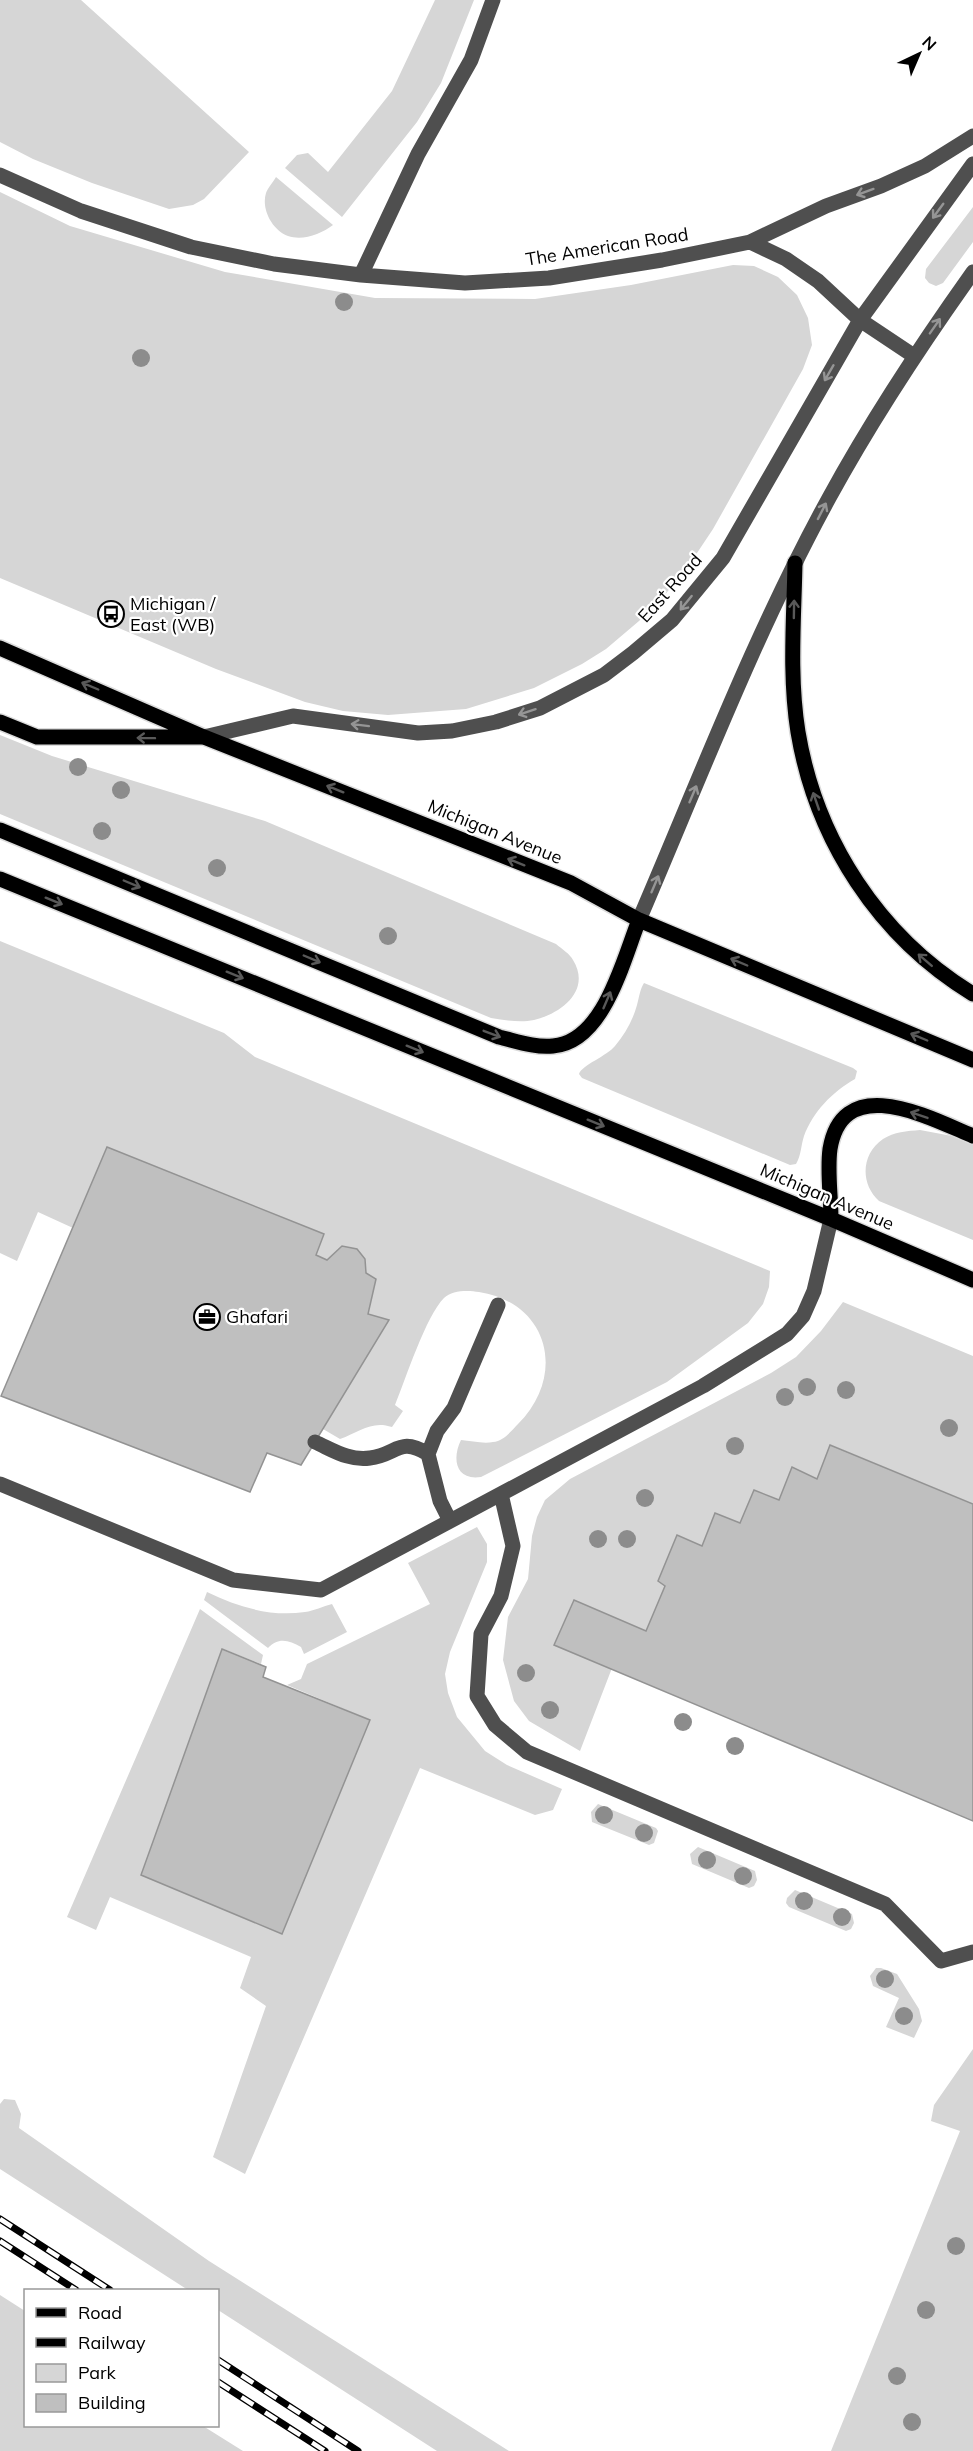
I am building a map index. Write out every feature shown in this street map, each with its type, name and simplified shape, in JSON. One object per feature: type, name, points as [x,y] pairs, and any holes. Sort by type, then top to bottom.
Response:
[{"type":"main road","points":[[795,562],[794,695],[805,765],[824,824],[854,877],[879,913],[902,939],[934,969],[973,994]]},
{"type":"main road","name":"Michigan Avenue","points":[[0,648],[204,737],[571,883],[639,920],[973,1060]]},
{"type":"main road","points":[[0,722],[38,737],[204,737]]},
{"type":"main road","points":[[0,830],[499,1037],[528,1045],[553,1046],[569,1042],[583,1034],[596,1020],[605,1006],[639,920]]},
{"type":"main road","name":"Michigan Avenue","points":[[0,879],[831,1219],[973,1280]]},
{"type":"main road","points":[[831,1219],[830,1149],[837,1128],[852,1110],[883,1104],[919,1114],[973,1136]]},
{"type":"street","points":[[361,275],[418,154],[471,60],[493,0]]},
{"type":"street","name":"The American Road","points":[[0,175],[81,211],[191,246],[274,264],[361,275],[465,283],[549,278],[662,260],[750,242],[826,206],[881,186],[925,166],[973,136]]},
{"type":"street","name":"East Road","points":[[204,737],[293,716],[418,733],[452,731],[496,722],[540,708],[604,675],[672,620],[723,558],[860,320],[973,164]]},
{"type":"street","points":[[750,242],[786,259],[818,281],[860,320],[914,356]]},
{"type":"street","points":[[639,920],[746,667],[795,562],[863,438],[914,356],[973,272]]},
{"type":"street","points":[[0,1484],[233,1580],[321,1590],[703,1386],[788,1334],[803,1316],[814,1292],[831,1219]]},
{"type":"street","points":[[450,1521],[440,1501],[428,1454],[437,1431],[454,1408],[498,1305]]},
{"type":"street","points":[[315,1442],[345,1456],[356,1458],[370,1458],[398,1447],[414,1445],[428,1454]]},
{"type":"street","points":[[501,1494],[513,1546],[501,1596],[481,1634],[477,1696],[495,1725],[527,1752],[885,1904],[941,1961],[973,1952]]},
{"type":"green space","points":[[0,0],[81,0],[249,152],[204,199],[193,205],[169,209],[92,183],[33,159],[0,142]]},
{"type":"green space","points":[[435,0],[474,0],[441,83],[417,122],[342,217],[285,168],[297,155],[308,153],[328,172],[392,91]]},
{"type":"green space","points":[[276,177],[333,225],[317,234],[300,238],[288,236],[277,229],[269,218],[265,206],[267,191]]},
{"type":"green space","points":[[0,192],[70,226],[225,272],[375,298],[535,299],[631,285],[733,265],[754,266],[778,277],[797,295],[808,318],[812,345],[803,369],[713,529],[691,562],[664,596],[606,649],[534,688],[466,709],[388,715],[343,711],[305,702],[216,669],[0,578]]},
{"type":"green space","points":[[973,207],[973,242],[943,283],[936,286],[929,283],[925,278],[926,269]]},
{"type":"green space","points":[[0,735],[52,756],[265,821],[556,944],[572,958],[578,971],[579,982],[576,991],[563,1007],[544,1017],[523,1021],[491,1018],[0,814]]},
{"type":"green space","points":[[0,941],[224,1033],[255,1057],[770,1271],[769,1287],[763,1304],[748,1323],[667,1382],[481,1477],[472,1477],[461,1472],[458,1467],[457,1454],[461,1440],[489,1443],[501,1440],[507,1435],[533,1405],[542,1384],[546,1364],[543,1344],[535,1326],[522,1310],[503,1299],[479,1292],[451,1293],[437,1307],[423,1333],[395,1405],[403,1411],[392,1427],[372,1426],[340,1439],[323,1429],[389,1320],[368,1314],[376,1279],[366,1273],[363,1257],[358,1251],[342,1246],[327,1260],[316,1255],[324,1234],[73,1228],[38,1212],[17,1261],[0,1253]]},
{"type":"green space","points":[[644,983],[857,1071],[855,1079],[831,1096],[818,1111],[804,1136],[796,1164],[790,1165],[582,1078],[579,1074],[581,1071],[611,1050],[622,1037],[633,1016]]},
{"type":"green space","points":[[920,1130],[952,1136],[973,1144],[973,1240],[879,1201],[869,1186],[866,1178],[867,1161],[876,1145],[892,1135]]},
{"type":"green space","points":[[843,1302],[973,1356],[973,1504],[831,1445],[817,1479],[792,1467],[779,1500],[754,1490],[740,1523],[715,1513],[702,1546],[677,1535],[658,1581],[665,1586],[646,1631],[573,1601],[554,1645],[612,1668],[580,1751],[529,1721],[514,1701],[503,1660],[508,1617],[528,1579],[532,1536],[545,1500],[570,1479],[771,1373],[796,1357],[821,1331]]},
{"type":"green space","points":[[477,1527],[487,1544],[487,1562],[450,1652],[445,1674],[448,1693],[457,1717],[485,1751],[507,1765],[562,1789],[553,1810],[535,1815],[420,1768],[245,2174],[213,2157],[266,2006],[240,1988],[251,1957],[110,1897],[96,1930],[67,1917],[200,1609],[263,1655],[261,1664],[223,1649],[142,1875],[282,1934],[370,1720],[287,1685],[301,1679],[307,1664],[430,1604],[408,1563]]},
{"type":"green space","points":[[207,1592],[254,1610],[267,1612],[292,1613],[332,1604],[347,1632],[304,1654],[301,1647],[288,1641],[276,1642],[268,1648],[204,1600]]},
{"type":"green space","points":[[598,1804],[656,1828],[658,1831],[654,1843],[649,1845],[592,1822],[591,1812]]},
{"type":"green space","points":[[698,1847],[755,1871],[757,1880],[754,1886],[749,1888],[692,1864],[690,1854]]},
{"type":"green space","points":[[795,1890],[852,1914],[854,1923],[851,1929],[846,1931],[789,1907],[786,1903],[787,1898]]},
{"type":"green space","points":[[876,1968],[897,1974],[919,2009],[922,2021],[914,2038],[886,2027],[899,1998],[873,1986],[870,1976]]},
{"type":"green space","points":[[973,2049],[973,2451],[831,2451],[960,2131],[931,2121],[934,2105]]},
{"type":"green space","points":[[4,2099],[15,2100],[21,2114],[19,2128],[209,2261],[509,2451],[437,2451],[219,2311],[219,2289],[186,2289],[0,2169],[0,2104]]},
{"type":"green space","points":[[0,2295],[24,2310],[24,2427],[205,2427],[243,2451],[0,2451]]},
{"type":"building","name":"Ghafari","points":[[107,1147],[324,1234],[316,1255],[327,1260],[342,1246],[357,1249],[365,1259],[366,1273],[376,1279],[368,1314],[389,1320],[301,1465],[267,1453],[250,1492],[1,1396]]},
{"type":"building","points":[[830,1445],[973,1504],[973,1821],[554,1645],[574,1600],[646,1631],[665,1586],[658,1581],[677,1535],[702,1546],[715,1513],[740,1523],[754,1490],[779,1500],[792,1467],[817,1479]]},
{"type":"building","points":[[222,1649],[266,1667],[263,1677],[370,1720],[282,1934],[141,1875]]},
{"type":"railway","points":[[0,2219],[108,2289]]},
{"type":"railway","points":[[0,2241],[74,2289]]},
{"type":"railway","points":[[219,2361],[358,2451]]},
{"type":"railway","points":[[219,2383],[325,2451]]},
{"type":"place","name":"Michigan / East (WB)","points":[[111,614]]},
{"type":"place","name":"Ghafari","points":[[207,1317]]}]
